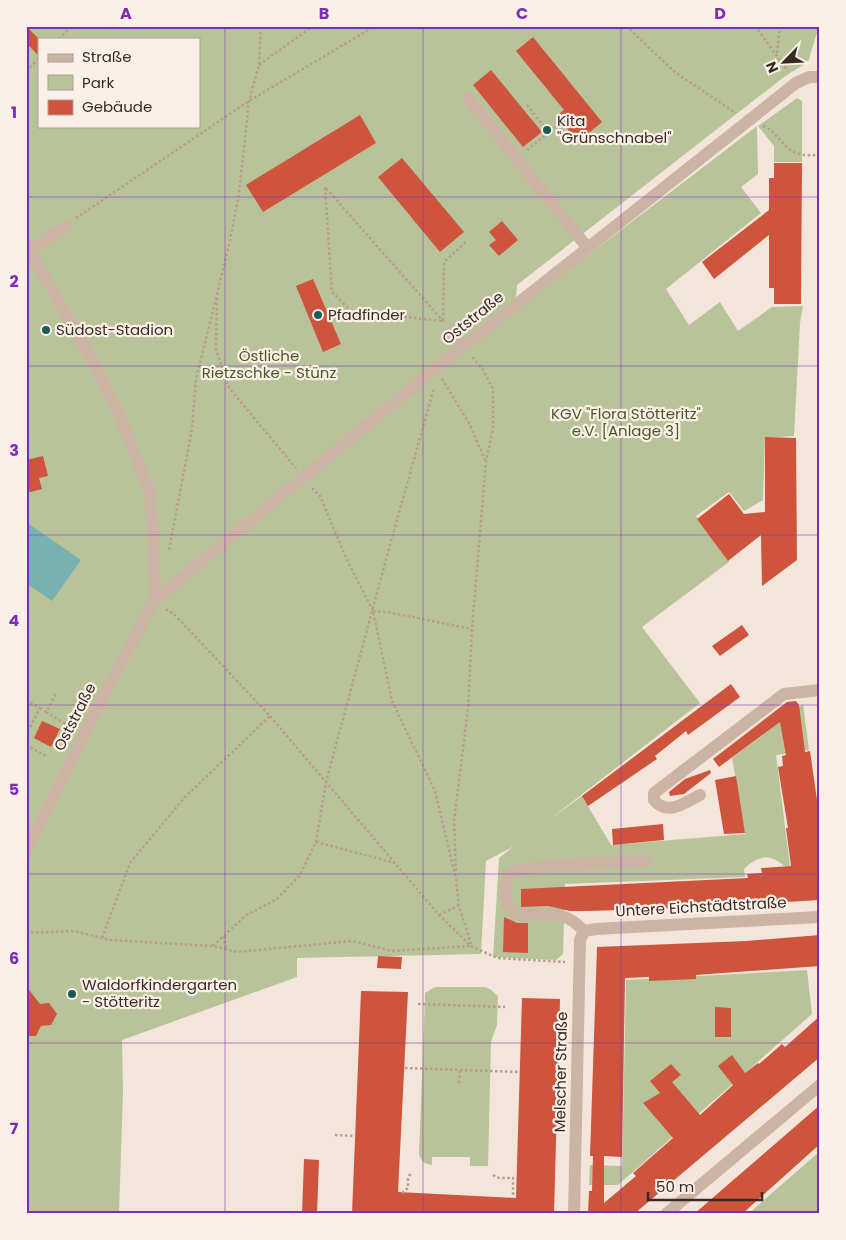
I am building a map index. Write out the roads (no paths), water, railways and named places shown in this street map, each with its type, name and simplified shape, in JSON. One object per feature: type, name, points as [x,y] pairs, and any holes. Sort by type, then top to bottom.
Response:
[{"type":"street","name":"Oststraße","points":[[26,851],[100,703],[156,600],[303,477],[436,371],[463,346],[796,83],[809,77],[820,77]]},
{"type":"street","points":[[468,98],[587,248]]},
{"type":"street","points":[[67,225],[28,248],[90,357],[118,412],[150,493],[156,600]]},
{"type":"street","points":[[446,326],[463,346]]},
{"type":"street","points":[[700,795],[679,807],[673,808],[661,806],[654,800],[653,796],[654,793],[784,694],[820,690]]},
{"type":"street","points":[[584,931],[575,921],[566,916],[518,914],[510,908],[506,901],[507,880],[510,873],[516,870],[542,867],[647,861]]},
{"type":"street","name":"Untere Eichstädtstraße","points":[[584,931],[820,917]]},
{"type":"street","name":"Melscher Straße","points":[[574,1214],[580,940],[584,931]]},
{"type":"street","points":[[666,1214],[820,1084]]},
{"type":"water","points":[[26,522],[81,560],[52,601],[26,583]]},
{"type":"place","name":"Kita \"Grünschnabel\"","points":[[547,130]]},
{"type":"place","name":"Pfadfinder","points":[[318,315]]},
{"type":"place","name":"Südost-Stadion","points":[[46,330]]},
{"type":"place","name":"Waldorfkindergarten - Stötteritz","points":[[72,994]]},
{"type":"park label","name":"Östliche Rietzschke - Stünz","points":[[269,364]]},
{"type":"park label","name":"KGV \"Flora Stötteritz\" e.V. [Anlage 3]","points":[[626,422]]}]
